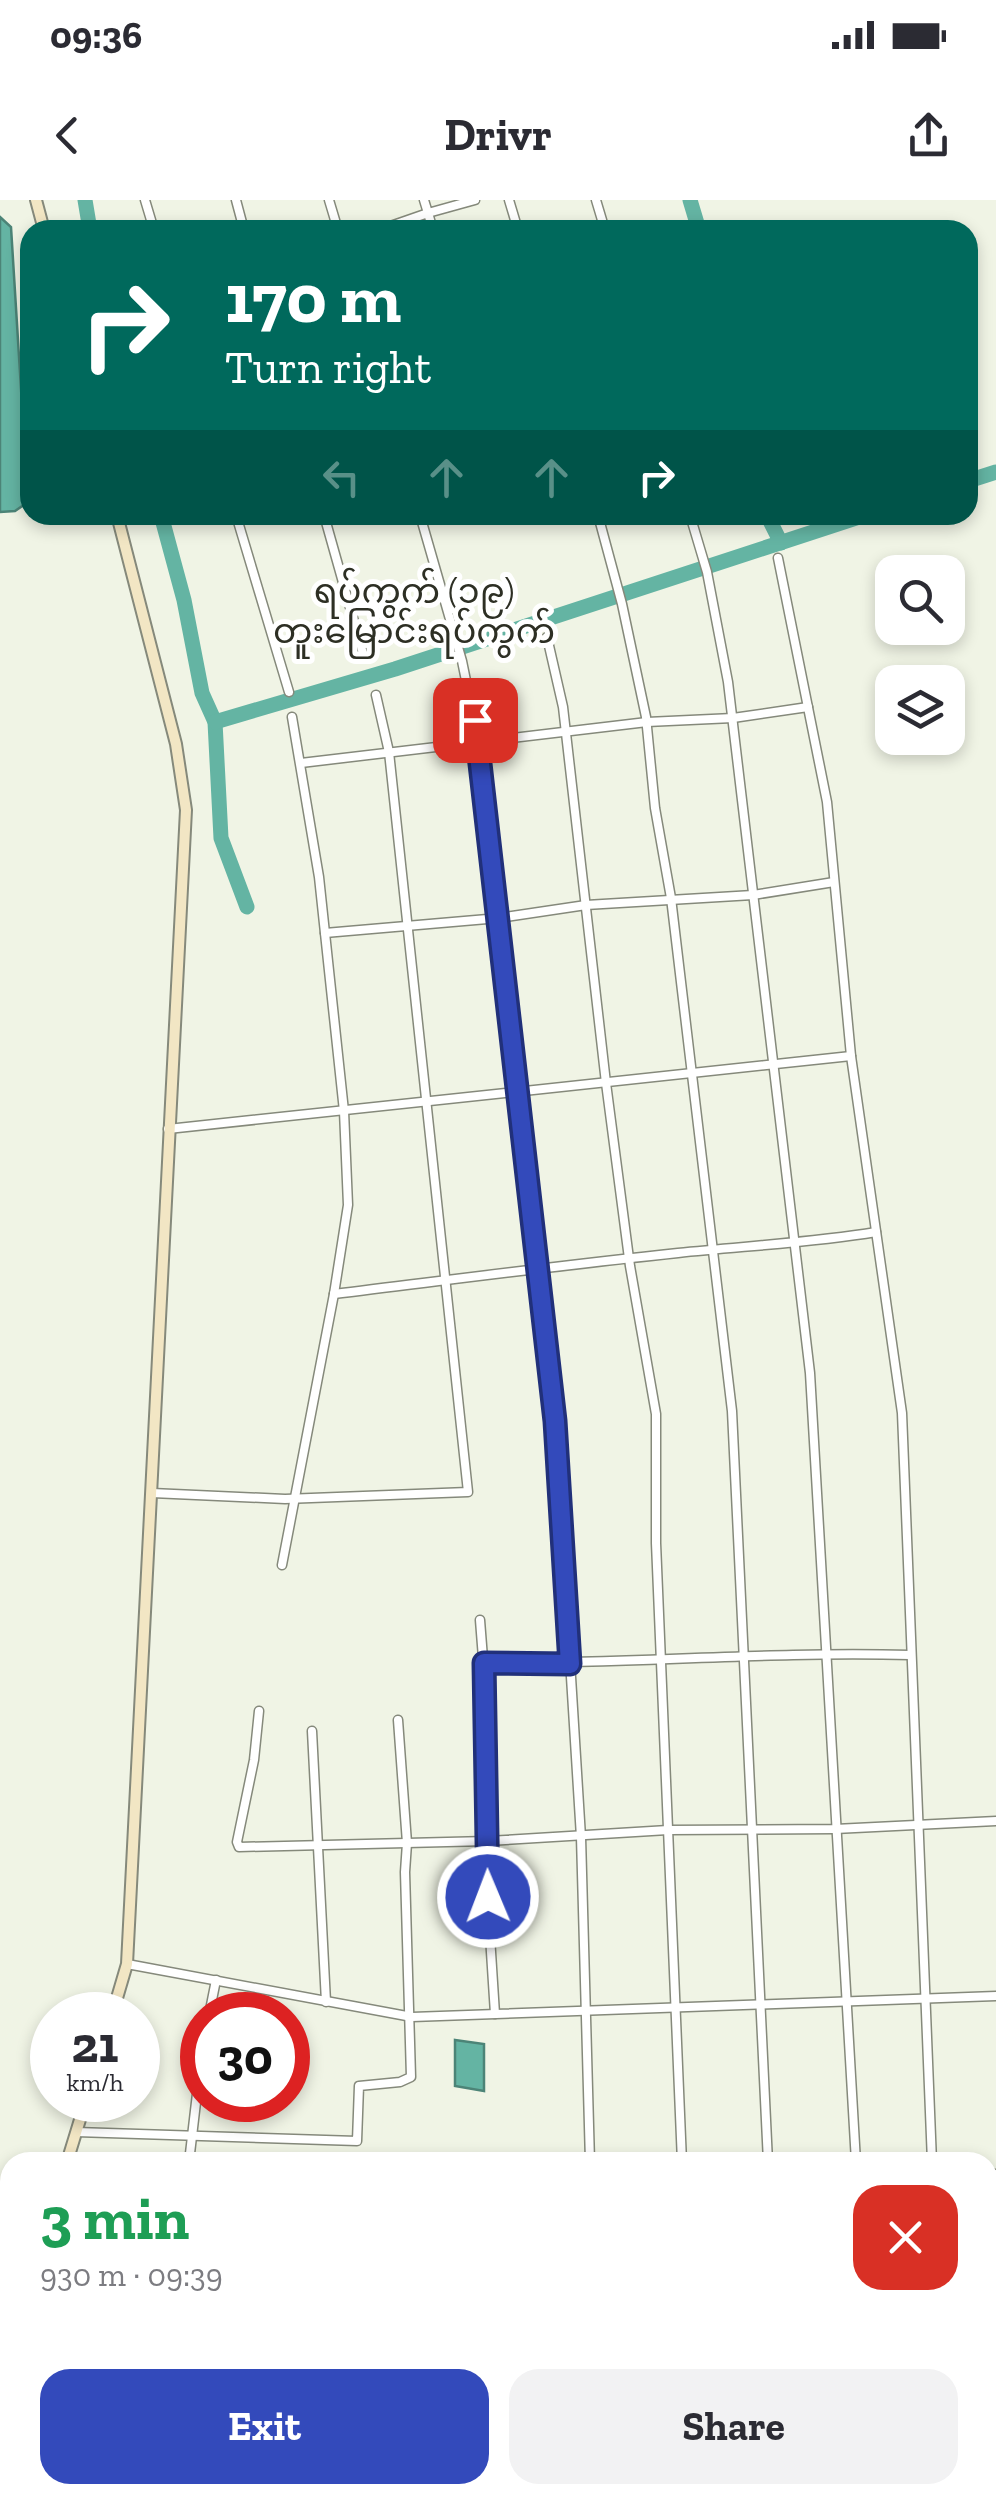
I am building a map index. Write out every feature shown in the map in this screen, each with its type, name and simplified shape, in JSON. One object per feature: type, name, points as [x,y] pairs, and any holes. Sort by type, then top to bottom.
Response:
[{"type":"main road","points":[[119,1992],[128,1964],[186,810],[176,744],[120,525]]},
{"type":"main road","points":[[70,2152],[79,2122]]},
{"type":"street","points":[[424,200],[430,220]]},
{"type":"street","points":[[410,220],[475,200]]},
{"type":"street","points":[[239,525],[289,692]]},
{"type":"street","points":[[327,525],[364,656]]},
{"type":"street","points":[[423,525],[462,662],[479,744],[555,1421],[580,1837],[590,2152]]},
{"type":"street","points":[[601,525],[647,722],[732,1411],[767,2152]]},
{"type":"street","points":[[693,525],[706,572],[732,718],[810,1373],[855,2152]]},
{"type":"street","points":[[778,558],[827,802],[851,1056],[902,1413],[931,2152]]},
{"type":"street","points":[[547,638],[566,732],[629,1259],[656,1414],[656,1544],[682,2152]]},
{"type":"street","points":[[152,1493],[295,1498],[468,1492],[389,752],[376,694]]},
{"type":"street","points":[[300,763],[647,722],[732,718],[808,706]]},
{"type":"street","points":[[282,1565],[348,1205],[344,1111],[325,933],[292,717]]},
{"type":"street","points":[[325,933],[498,918],[586,905],[753,895],[834,882]]},
{"type":"street","points":[[168,1129],[851,1056]]},
{"type":"street","points":[[334,1294],[876,1232]]},
{"type":"street","points":[[480,1620],[488,1841],[485,1859],[495,2014]]},
{"type":"street","points":[[484,1663],[570,1664],[825,1652],[910,1655]]},
{"type":"street","points":[[259,1710],[238,1846],[488,1841],[668,1830],[835,1830],[996,1821]]},
{"type":"street","points":[[76,2132],[357,2140],[358,2087],[400,2082],[411,2076],[407,1844],[398,1720]]},
{"type":"street","points":[[312,1731],[326,2002]]},
{"type":"street","points":[[128,1964],[412,2017],[996,1996]]},
{"type":"street","points":[[214,1992],[216,1980]]},
{"type":"street","points":[[190,2152],[194,2122]]},
{"type":"water","points":[[0,217],[11,227],[20,373],[20,508],[0,512]]},
{"type":"water","points":[[455,2040],[484,2044],[484,2091],[455,2086]]},
{"type":"waterway","points":[[85,200],[88,220]]},
{"type":"waterway","points":[[690,200],[696,220]]},
{"type":"waterway","points":[[978,478],[996,472]]},
{"type":"waterway","points":[[164,525],[184,600],[202,693],[215,722],[221,838],[247,907]]},
{"type":"waterway","points":[[772,525],[781,543]]},
{"type":"waterway","points":[[215,722],[395,669],[834,525]]},
{"type":"district","name":"ရပ်ကွက် (၁၉) တူးမြောင်းရပ်ကွက်","points":[[414,611]]},
{"type":"route","points":[[475,720],[555,1421],[570,1664],[484,1663],[488,1897]]}]
